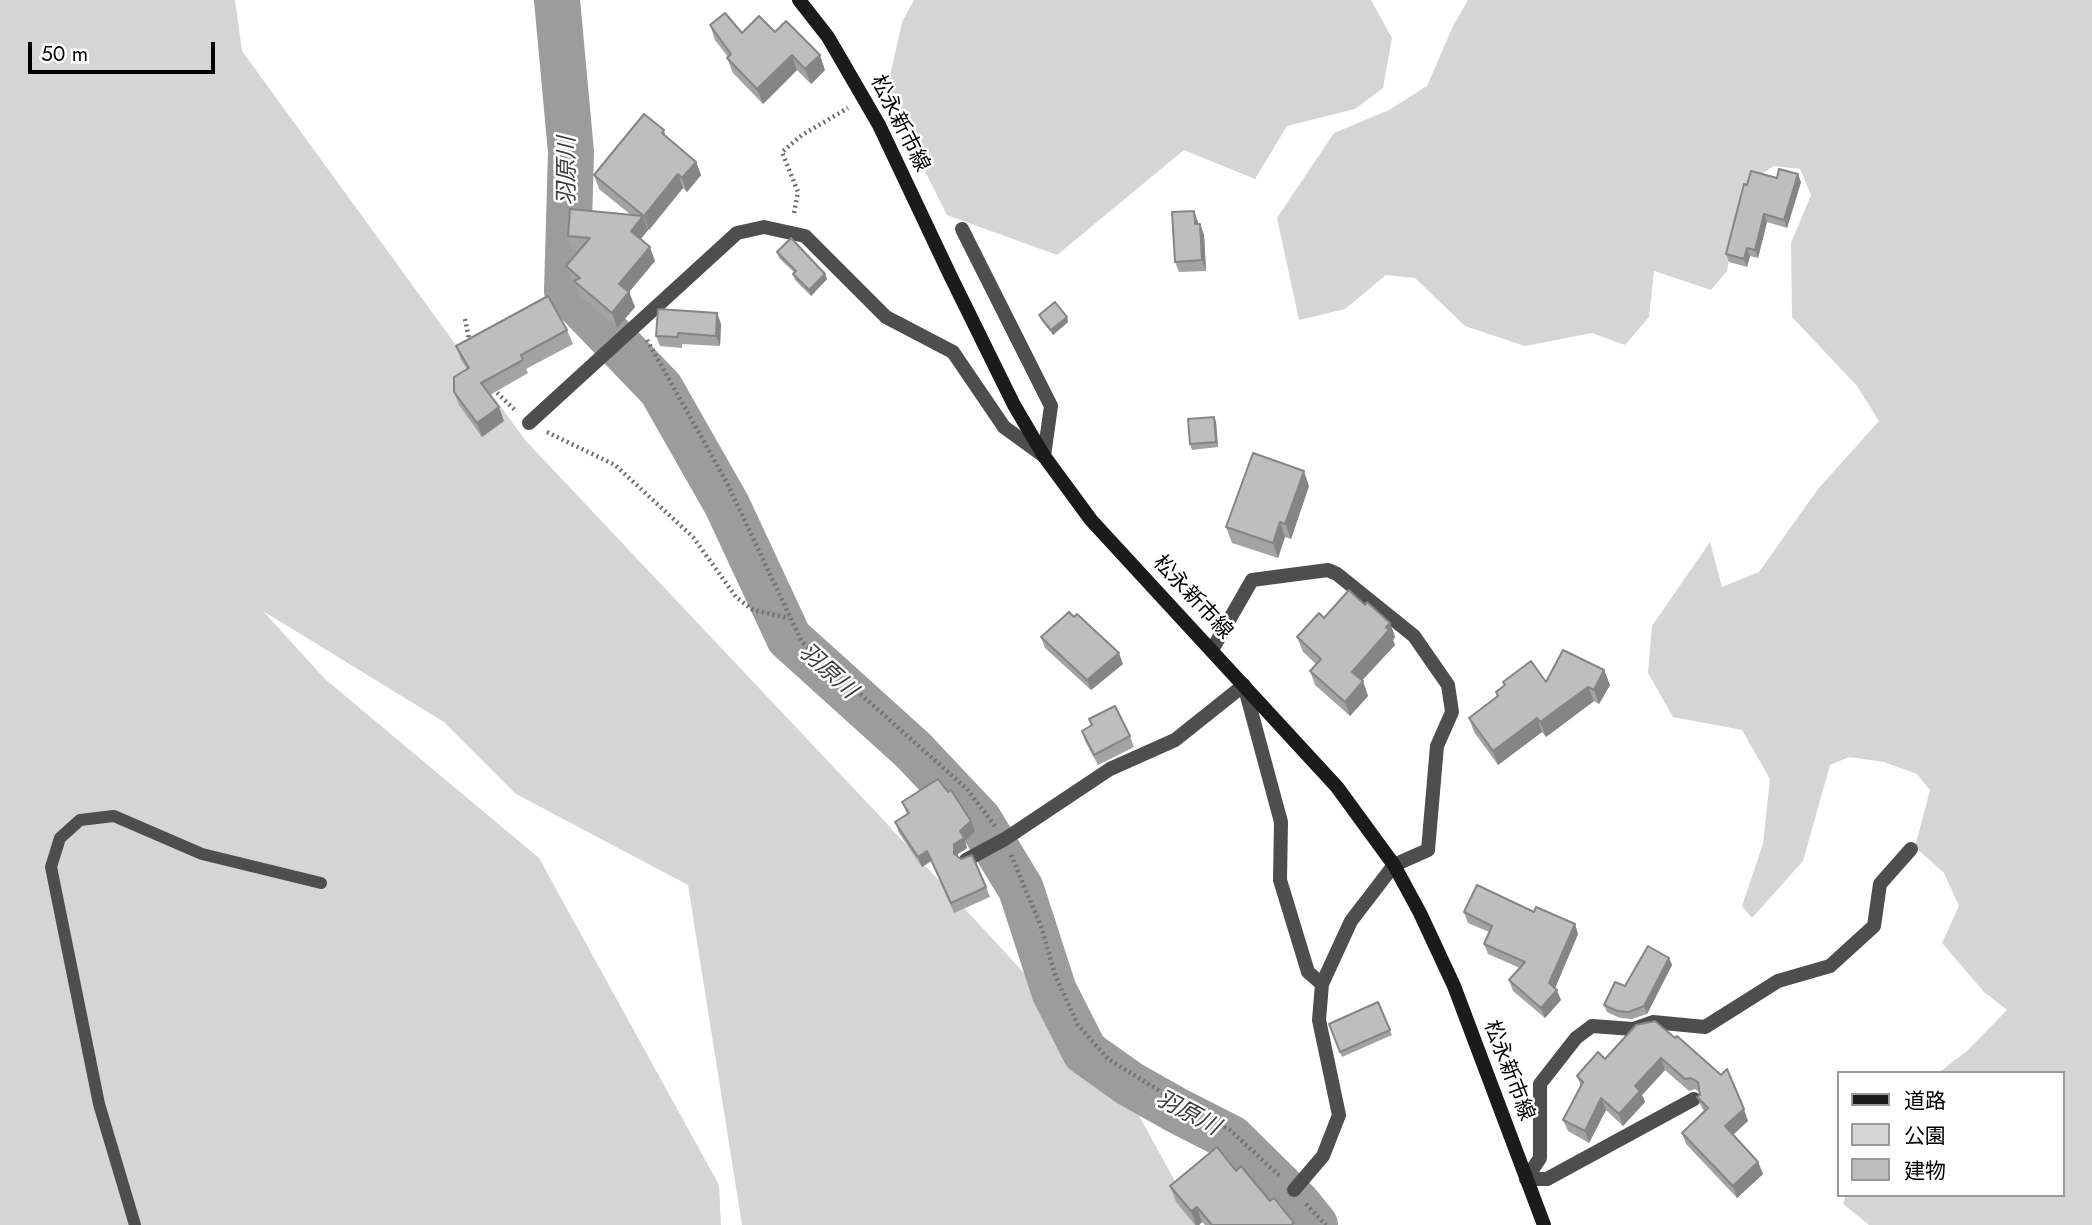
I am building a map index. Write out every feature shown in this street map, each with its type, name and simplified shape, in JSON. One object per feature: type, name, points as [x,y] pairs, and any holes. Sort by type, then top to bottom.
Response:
[{"type":"main road","name":"松永新市線","points":[[799,0],[828,37],[879,125],[1014,405],[1044,456],[1091,520],[1337,787],[1394,865],[1454,986],[1544,1225]]},
{"type":"street","points":[[529,423],[737,233],[764,227],[805,236],[886,317],[953,352],[1004,427],[1044,456],[1051,406],[962,229]]},
{"type":"street","points":[[1212,650],[1252,580],[1328,570],[1337,574],[1414,636],[1448,685],[1452,712],[1437,746],[1428,850],[1394,865],[1351,922],[1322,984],[1319,1020],[1339,1115],[1323,1156],[1294,1190]]},
{"type":"street","points":[[966,860],[1004,839],[1110,769],[1175,740],[1244,685],[1281,822],[1280,880],[1308,972],[1322,984]]},
{"type":"street","points":[[1527,1179],[1540,1158],[1540,1084],[1576,1038],[1592,1026],[1633,1029],[1653,1022],[1705,1027],[1778,981],[1830,966],[1874,926],[1880,884],[1910,849]]},
{"type":"street","points":[[1527,1179],[1548,1179],[1694,1099]]},
{"type":"lane","points":[[135,1225],[99,1104],[51,867],[60,838],[80,820],[114,816],[202,854],[321,883]]},
{"type":"path","points":[[778,230],[796,212],[798,192],[782,152],[802,135],[864,98]]},
{"type":"path","points":[[465,319],[472,352]]},
{"type":"path","points":[[638,324],[726,481],[802,642],[967,789],[1004,839],[1042,929],[1055,975],[1078,1025],[1108,1059],[1230,1130],[1294,1190],[1326,1225]]},
{"type":"path","points":[[488,381],[493,390],[529,423],[615,465],[693,537],[736,597],[754,610],[789,618]]},
{"type":"green space","points":[[0,0],[235,0],[242,51],[525,440],[876,812],[1115,1072],[1199,1225],[742,1225],[688,885],[516,794],[444,722],[263,611],[325,679],[539,858],[719,1185],[721,1225],[0,1225]]},
{"type":"green space","points":[[914,0],[1371,0],[1392,38],[1383,88],[1355,109],[1287,126],[1255,179],[1184,150],[1057,255],[947,215],[886,94],[902,22]]},
{"type":"green space","points":[[1468,0],[2092,0],[2092,1225],[1869,1225],[1843,1204],[1845,1197],[2064,1197],[2064,1071],[1941,1071],[1967,1051],[2007,1010],[1984,992],[1942,943],[1959,906],[1944,873],[1915,847],[1930,790],[1917,774],[1884,762],[1849,757],[1830,765],[1803,861],[1752,918],[1742,906],[1763,844],[1770,779],[1742,730],[1673,717],[1648,673],[1652,626],[1710,542],[1722,587],[1759,572],[1818,489],[1879,421],[1857,386],[1792,317],[1791,243],[1811,195],[1800,169],[1774,166],[1742,186],[1727,271],[1711,290],[1654,271],[1649,317],[1625,345],[1592,333],[1525,346],[1465,326],[1415,278],[1386,275],[1345,309],[1299,320],[1277,218],[1334,133],[1389,110],[1427,86],[1453,26]]},
{"type":"building","points":[[725,13],[742,33],[759,16],[775,32],[786,21],[820,55],[805,69],[792,55],[757,89],[727,58],[731,54],[710,25]]},
{"type":"building","points":[[644,114],[696,162],[682,178],[678,174],[644,216],[594,175]]},
{"type":"building","points":[[1779,169],[1798,174],[1784,220],[1764,214],[1755,250],[1747,248],[1744,259],[1726,254],[1744,184],[1747,185],[1751,171],[1777,178]]},
{"type":"building","points":[[570,209],[643,216],[631,231],[650,247],[619,284],[629,292],[612,313],[574,281],[580,278],[566,266],[590,238],[568,236]]},
{"type":"building","points":[[1194,211],[1195,224],[1200,224],[1202,260],[1175,262],[1172,212]]},
{"type":"building","points":[[791,238],[825,274],[809,290],[793,274],[796,271],[777,252]]},
{"type":"building","points":[[548,296],[567,330],[521,355],[523,360],[481,383],[499,407],[477,423],[454,392],[454,377],[469,368],[456,346]]},
{"type":"building","points":[[1055,302],[1067,317],[1051,330],[1039,315]]},
{"type":"building","points":[[658,309],[717,313],[716,336],[678,333],[678,337],[656,336]]},
{"type":"building","points":[[1214,417],[1216,442],[1190,444],[1188,419]]},
{"type":"building","points":[[1253,453],[1304,471],[1285,524],[1280,522],[1273,543],[1226,527]]},
{"type":"building","points":[[1349,590],[1390,623],[1386,627],[1389,630],[1352,672],[1363,681],[1345,702],[1310,671],[1321,659],[1297,637],[1319,613],[1324,618]]},
{"type":"building","points":[[1069,612],[1074,617],[1077,614],[1119,653],[1087,680],[1041,637]]},
{"type":"building","points":[[1563,650],[1604,670],[1594,690],[1588,687],[1540,722],[1537,718],[1493,751],[1469,718],[1498,696],[1496,692],[1505,685],[1503,682],[1531,661],[1546,682]]},
{"type":"building","points":[[1115,706],[1130,736],[1094,755],[1082,731],[1092,725],[1089,719]]},
{"type":"building","points":[[938,779],[948,792],[951,790],[971,821],[960,831],[964,838],[954,844],[954,854],[961,859],[972,855],[986,887],[951,903],[927,851],[918,857],[895,822],[909,813],[902,802]]},
{"type":"building","points":[[1477,885],[1534,912],[1536,907],[1575,924],[1549,983],[1557,990],[1541,1008],[1509,980],[1525,962],[1484,944],[1492,926],[1464,912]]},
{"type":"building","points":[[1648,946],[1669,958],[1644,1006],[1629,1012],[1617,1011],[1604,1005],[1615,982],[1625,986]]},
{"type":"building","points":[[1378,1002],[1390,1030],[1340,1052],[1329,1024]]},
{"type":"building","points":[[1655,1021],[1675,1038],[1677,1036],[1721,1075],[1727,1069],[1744,1109],[1725,1126],[1758,1162],[1733,1186],[1682,1133],[1708,1108],[1697,1097],[1700,1095],[1698,1082],[1691,1078],[1685,1079],[1661,1058],[1635,1086],[1640,1091],[1619,1114],[1601,1098],[1585,1131],[1563,1120],[1583,1082],[1577,1076],[1598,1052],[1605,1059],[1636,1025]]},
{"type":"building","points":[[1217,1147],[1236,1171],[1241,1166],[1270,1201],[1274,1198],[1294,1223],[1212,1225],[1197,1207],[1191,1211],[1170,1186]]},
{"type":"waterway","name":"羽原川","points":[[557,0],[571,152],[567,291],[661,389],[727,505],[789,638],[913,750],[979,820],[1021,889],[1054,991],[1085,1052],[1130,1084],[1231,1138],[1298,1204],[1315,1225]]}]
